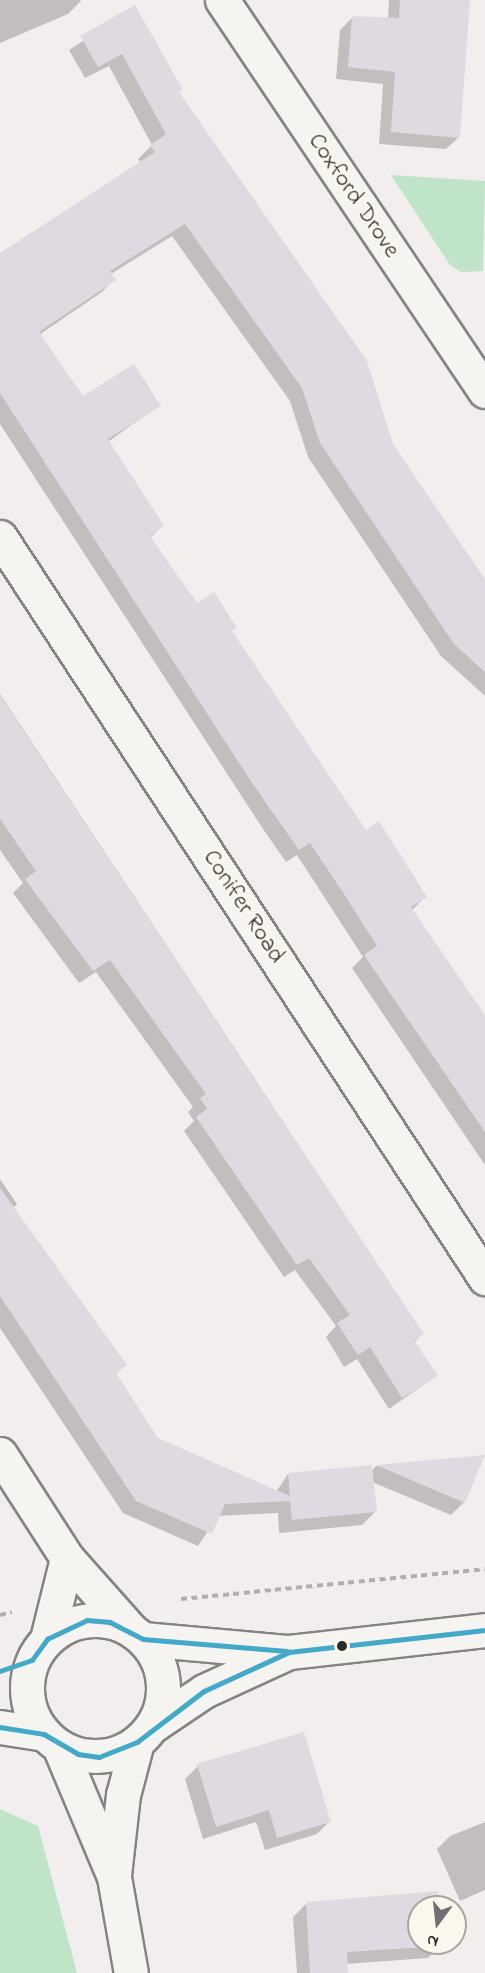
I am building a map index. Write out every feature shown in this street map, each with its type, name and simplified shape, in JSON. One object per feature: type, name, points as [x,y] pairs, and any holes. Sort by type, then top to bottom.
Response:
[{"type":"street","name":"Coxford Drove","points":[[222,0],[483,385]]},
{"type":"street","name":"Conifer Road","points":[[0,537],[485,1278]]},
{"type":"street","points":[[0,1454],[67,1558],[137,1635],[163,1681],[123,1795],[114,1877]]},
{"type":"street","points":[[67,1558],[59,1590],[26,1690],[114,1877],[130,1973]]},
{"type":"street","points":[[0,1671],[87,1620],[137,1635],[289,1652],[485,1630]]},
{"type":"street","points":[[0,1727],[51,1740],[99,1757],[145,1734],[204,1691],[289,1652]]},
{"type":"path","points":[[175,1599],[485,1569]]},
{"type":"path","points":[[0,1615],[19,1610],[37,1584],[59,1590]]},
{"type":"green space","points":[[391,175],[485,181],[483,271],[461,272],[450,265]]},
{"type":"green space","points":[[0,1809],[38,1826],[77,1973],[0,1973]]},
{"type":"building","points":[[400,0],[470,0],[460,138],[391,132],[395,72],[348,67],[352,16],[399,18]]},
{"type":"building","points":[[135,5],[183,90],[179,92],[367,361],[393,444],[485,579],[485,672],[454,644],[320,443],[302,388],[185,224],[110,271],[116,280],[39,332],[83,396],[134,364],[161,406],[108,439],[164,526],[150,536],[197,603],[214,592],[237,628],[232,631],[366,830],[379,821],[427,897],[411,907],[485,1015],[485,1132],[364,955],[377,946],[344,894],[310,843],[299,850],[252,783],[0,393],[0,253],[155,152],[150,145],[166,134],[122,54],[98,67],[80,36]]},
{"type":"building","points":[[0,695],[424,1334],[414,1340],[438,1376],[402,1398],[370,1347],[358,1355],[337,1323],[350,1315],[309,1258],[297,1265],[196,1117],[207,1109],[200,1098],[206,1094],[110,960],[93,971],[25,879],[36,871],[0,819]]},
{"type":"building","points":[[0,1188],[127,1365],[116,1373],[158,1438],[290,1496],[288,1473],[372,1465],[377,1512],[292,1520],[290,1501],[225,1504],[212,1534],[136,1501],[0,1296]]},
{"type":"building","points":[[485,1455],[465,1503],[376,1465]]},
{"type":"building","points":[[304,1732],[331,1822],[277,1838],[269,1810],[216,1827],[197,1764]]},
{"type":"building","points":[[438,1891],[438,1895],[407,1895],[407,1948],[347,1952],[348,1973],[310,1973],[306,1902]]},
{"type":"transit line","points":[[0,1671],[32,1660],[47,1639],[87,1620],[110,1622],[143,1639],[286,1651]]},
{"type":"transit line","points":[[0,1727],[44,1734],[78,1754],[99,1757],[137,1742],[204,1691],[289,1652],[485,1630]]}]
